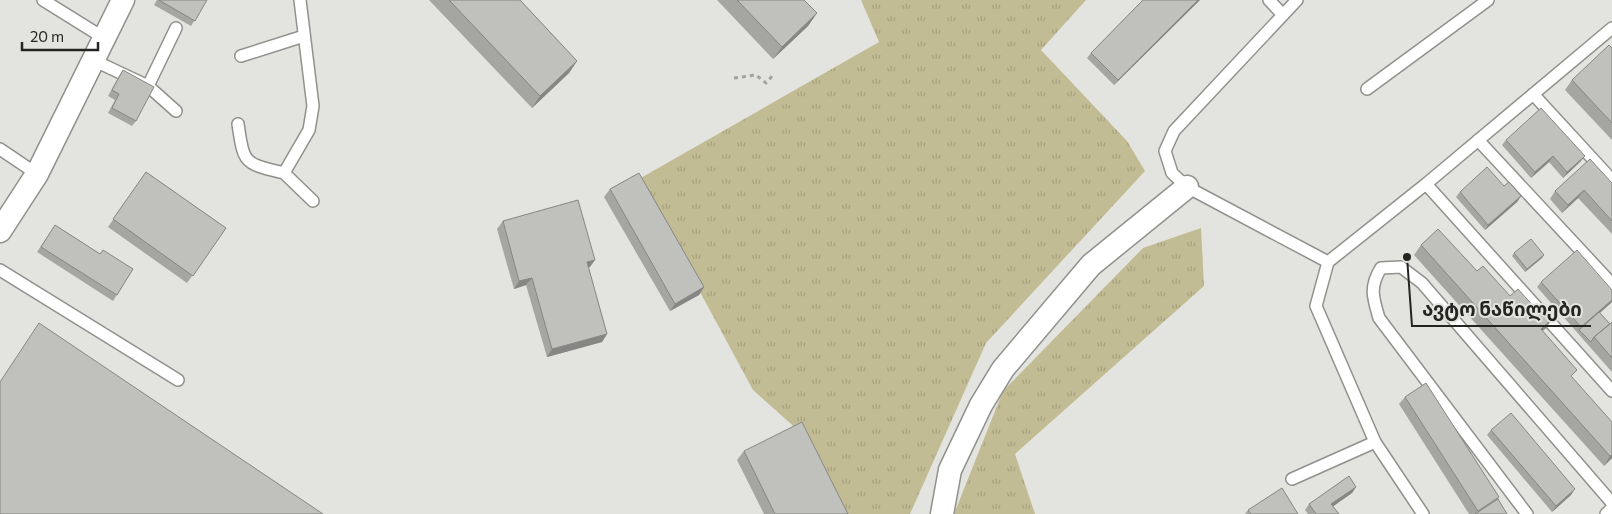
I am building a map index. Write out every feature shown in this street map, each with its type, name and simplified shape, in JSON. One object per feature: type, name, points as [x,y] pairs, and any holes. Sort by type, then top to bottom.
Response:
[{"type":"street","points":[[0,230],[37,174],[123,0]]},
{"type":"street","points":[[942,514],[950,470],[981,405],[1003,369],[1091,264],[1187,187]]},
{"type":"lane","points":[[43,0],[104,38]]},
{"type":"lane","points":[[284,173],[309,130],[312,106],[300,0]]},
{"type":"lane","points":[[1269,0],[1283,15]]},
{"type":"lane","points":[[1298,0],[1174,131],[1165,151],[1172,173],[1187,187],[1328,262]]},
{"type":"lane","points":[[1367,89],[1488,0]]},
{"type":"lane","points":[[148,86],[176,28]]},
{"type":"lane","points":[[1423,514],[1375,442],[1316,306],[1328,262],[1426,184],[1612,28]]},
{"type":"lane","points":[[241,56],[304,36]]},
{"type":"lane","points":[[1601,37],[1612,49]]},
{"type":"lane","points":[[93,60],[148,86],[176,110]]},
{"type":"lane","points":[[1533,94],[1612,180]]},
{"type":"lane","points":[[238,124],[242,154],[246,160],[253,165],[284,173],[312,201]]},
{"type":"lane","points":[[1478,140],[1612,284]]},
{"type":"lane","points":[[0,148],[37,174]]},
{"type":"lane","points":[[1426,184],[1612,391]]},
{"type":"lane","points":[[1527,514],[1380,318],[1374,300],[1373,281],[1381,268],[1401,267],[1422,283],[1612,503]]},
{"type":"lane","points":[[0,270],[178,380]]},
{"type":"lane","points":[[1292,479],[1375,442]]},
{"type":"lane","points":[[1606,514],[1612,508]]},
{"type":"path","points":[[734,78],[756,75],[766,83],[774,74]]},
{"type":"green space","points":[[861,0],[1086,0],[1041,50],[1127,141],[1145,171],[986,343],[910,514],[841,514],[800,432],[753,390],[639,179],[879,42]]},
{"type":"green space","points":[[1201,228],[1204,286],[1015,454],[1035,514],[954,514],[1003,391],[1143,248]]},
{"type":"building","points":[[159,0],[207,0],[195,21]]},
{"type":"building","points":[[449,0],[520,0],[577,61],[540,96]]},
{"type":"building","points":[[737,0],[804,0],[817,13],[782,47]]},
{"type":"building","points":[[1143,0],[1198,0],[1118,80],[1091,53]]},
{"type":"building","points":[[1609,45],[1612,48],[1612,123],[1572,80]]},
{"type":"building","points":[[123,70],[154,87],[136,121],[112,108],[119,94],[112,90]]},
{"type":"building","points":[[1541,108],[1585,156],[1567,172],[1553,156],[1535,172],[1506,140]]},
{"type":"building","points":[[1590,159],[1612,183],[1612,221],[1584,190],[1568,205],[1555,191]]},
{"type":"building","points":[[1487,167],[1504,186],[1509,182],[1521,196],[1488,225],[1460,192]]},
{"type":"building","points":[[146,172],[226,228],[193,276],[113,219]]},
{"type":"building","points":[[639,173],[704,287],[675,304],[610,189]]},
{"type":"building","points":[[578,200],[595,260],[587,262],[607,334],[552,349],[532,278],[519,281],[503,221]]},
{"type":"building","points":[[55,225],[100,254],[103,250],[133,269],[117,295],[41,247]]},
{"type":"building","points":[[1438,229],[1477,271],[1483,266],[1510,296],[1518,289],[1536,309],[1540,305],[1552,319],[1541,329],[1577,370],[1571,376],[1612,422],[1612,455],[1610,456],[1421,245]]},
{"type":"building","points":[[1531,239],[1544,255],[1527,269],[1514,253]]},
{"type":"building","points":[[1577,250],[1612,290],[1612,300],[1581,327],[1541,282]]},
{"type":"building","points":[[1599,312],[1610,324],[1594,337],[1591,342],[1579,330]]},
{"type":"building","points":[[1612,322],[1612,358],[1594,337]]},
{"type":"building","points":[[39,323],[323,514],[0,514],[0,382]]},
{"type":"building","points":[[1426,383],[1499,497],[1478,511],[1405,397]]},
{"type":"building","points":[[1511,413],[1575,489],[1556,506],[1491,430]]},
{"type":"building","points":[[802,422],[848,514],[775,514],[744,451]]},
{"type":"building","points":[[1349,476],[1356,487],[1331,504],[1339,514],[1316,514],[1309,504]]},
{"type":"building","points":[[1282,488],[1298,514],[1251,514],[1248,510]]},
{"type":"building","points":[[1498,499],[1507,514],[1475,514]]},
{"type":"place","name":"ავტო ნაწილები","points":[[1407,257]]}]
